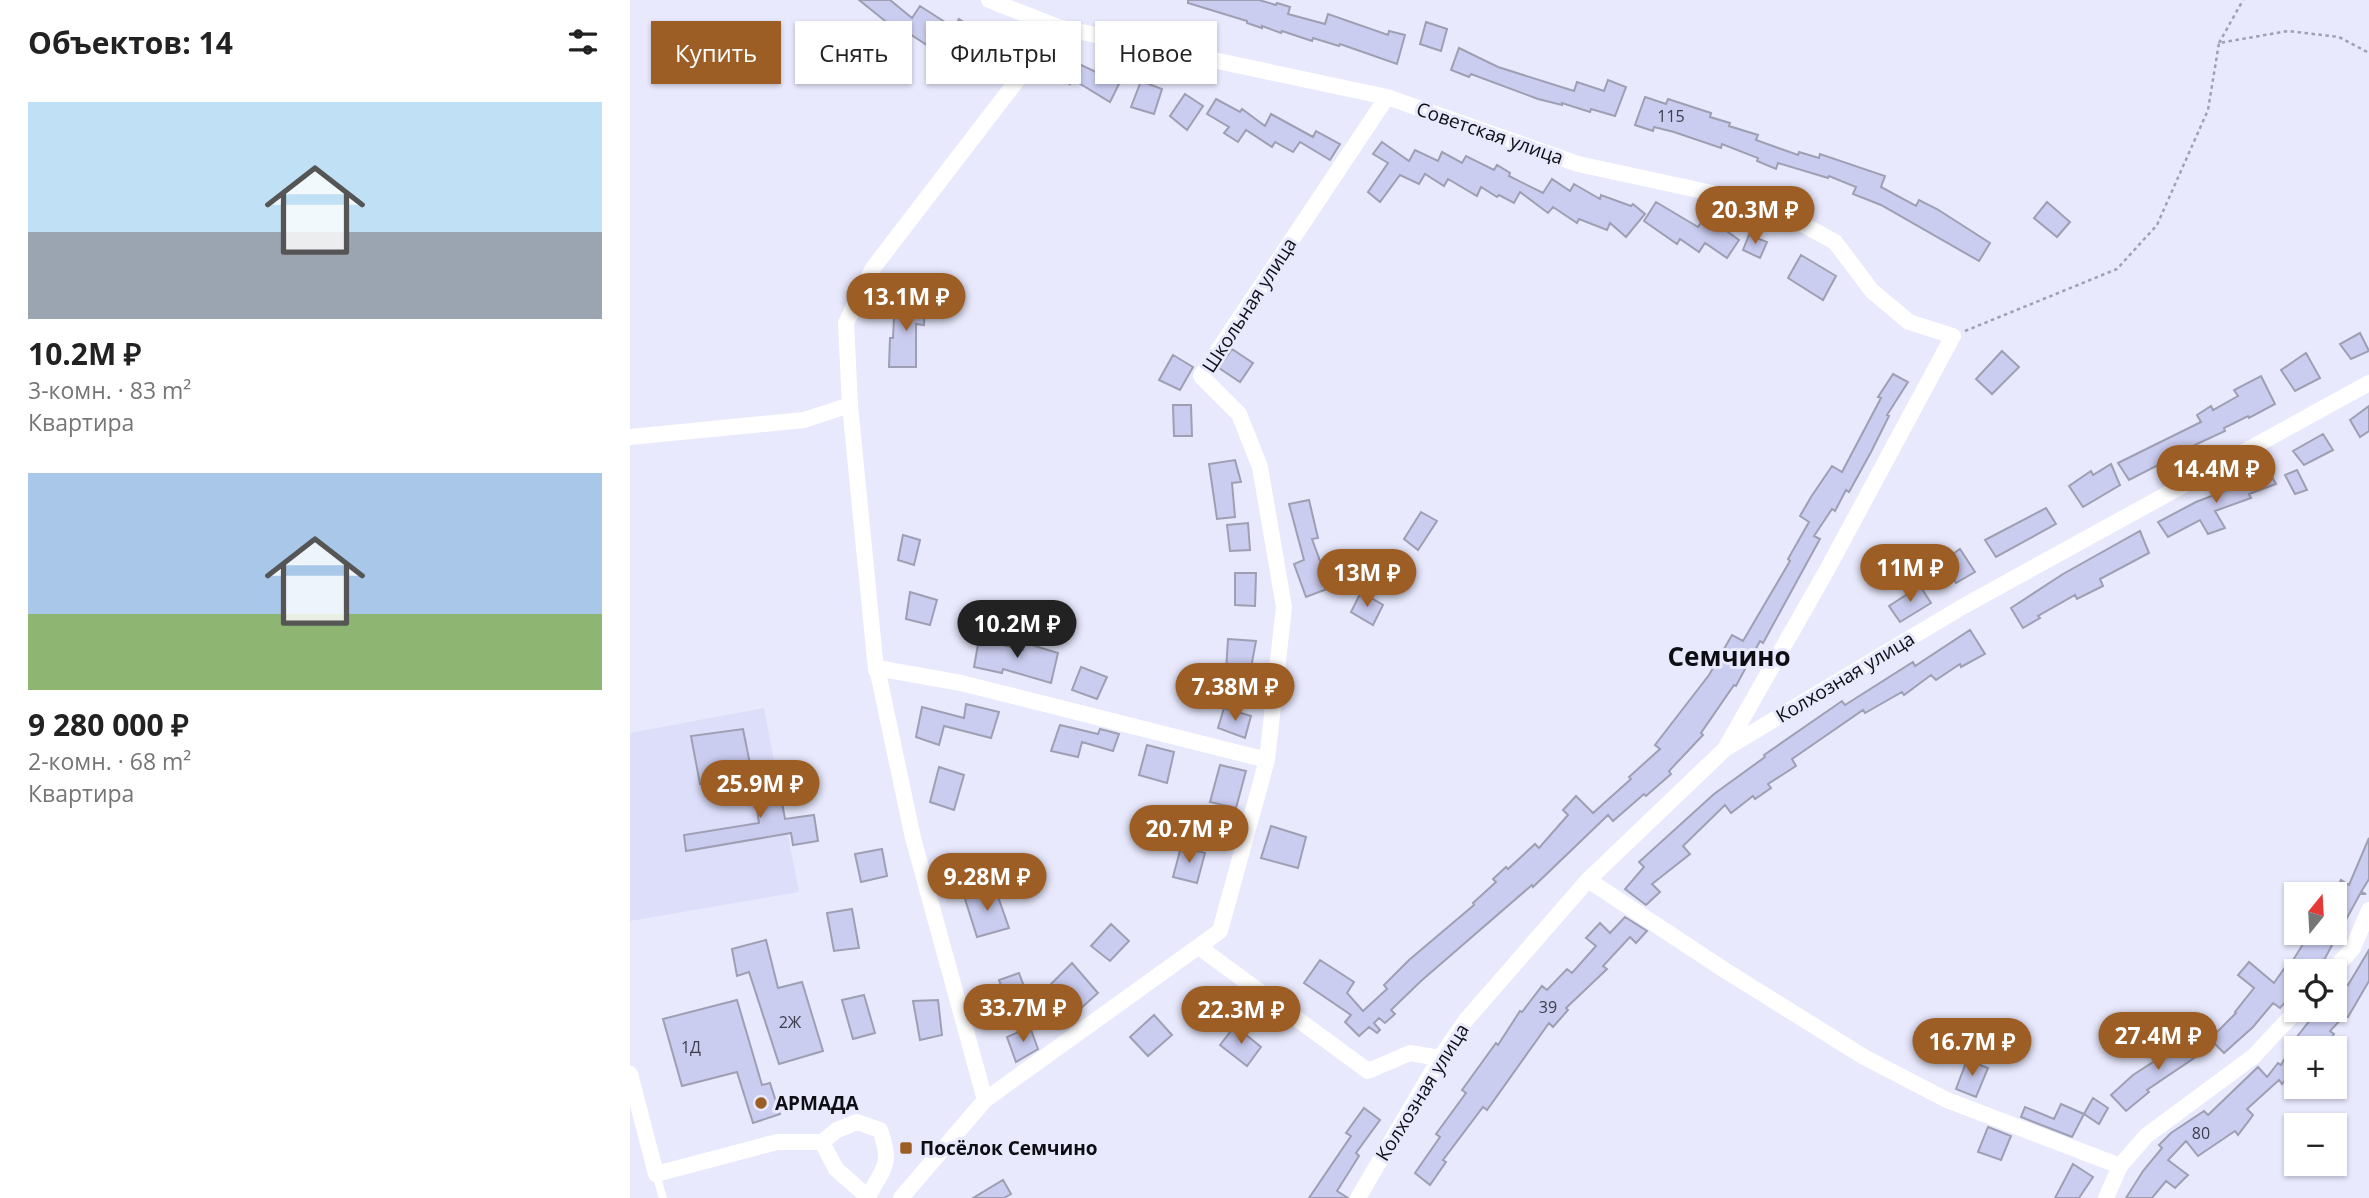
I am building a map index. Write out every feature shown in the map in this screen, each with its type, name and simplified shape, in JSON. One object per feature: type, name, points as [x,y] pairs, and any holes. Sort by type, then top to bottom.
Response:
[{"type":"street","name":"Советская улица","points":[[989,0],[1043,21]]},
{"type":"street","name":"Советская улица","points":[[1081,32],[1387,97],[1578,164],[1768,205],[1835,242],[1872,291],[1909,322],[1953,336]]},
{"type":"street","points":[[985,1100],[912,838],[877,668],[876,670],[850,405],[846,323],[873,268],[1014,84]]},
{"type":"street","name":"Школьная улица","points":[[901,1198],[985,1100],[1220,932],[1268,760],[1284,607],[1260,467],[1239,414],[1201,376],[1387,97]]},
{"type":"street","name":"Колхозная улица","points":[[1725,749],[1827,570],[1953,336]]},
{"type":"street","name":"Колхозная улица","points":[[1358,1198],[1440,1058],[1466,1020],[1588,880],[1725,749],[1962,607],[2369,383]]},
{"type":"street","points":[[630,437],[804,420],[850,405]]},
{"type":"street","points":[[877,668],[961,683],[1268,760]]},
{"type":"street","points":[[1588,880],[1726,971],[1864,1057],[1947,1100],[2120,1167]]},
{"type":"street","points":[[2343,959],[2353,948],[2369,910]]},
{"type":"street","points":[[1199,947],[1368,1071],[1410,1053],[1440,1058]]},
{"type":"street","points":[[2106,1198],[2120,1167],[2146,1136],[2254,1056],[2286,1022]]},
{"type":"street","points":[[630,1074],[656,1174],[778,1142],[822,1142],[837,1129],[857,1122],[880,1130],[888,1151],[884,1170],[868,1197],[836,1169],[822,1142]]},
{"type":"lane","points":[[656,1174],[663,1198]]},
{"type":"path","points":[[1953,336],[2117,269],[2157,225],[2208,110],[2219,43],[2243,0]]},
{"type":"path","points":[[2219,43],[2288,31],[2339,37],[2369,53]]},
{"type":"shaded area","points":[[764,708],[799,892],[630,921],[630,733]]},
{"type":"building","points":[[859,0],[890,0],[912,18],[920,6],[943,21],[926,21],[926,44],[912,35],[912,21],[885,21]]},
{"type":"building","points":[[1188,0],[1259,0],[1290,7],[1288,14],[1325,24],[1328,14],[1388,35],[1389,31],[1405,35],[1397,64],[1340,44],[1339,46],[1313,38],[1312,41],[1282,31],[1281,33],[1262,28],[1188,3]]},
{"type":"building","points":[[1426,22],[1447,29],[1441,51],[1420,44]]},
{"type":"building","points":[[1459,48],[1498,67],[1574,91],[1577,82],[1604,91],[1608,80],[1626,87],[1615,116],[1591,109],[1590,112],[1538,99],[1471,74],[1469,77],[1451,70]]},
{"type":"building","points":[[1081,65],[1095,72],[1095,84],[1119,84],[1110,102],[1080,84]]},
{"type":"building","points":[[1140,84],[1162,89],[1154,114],[1131,107]]},
{"type":"building","points":[[1185,94],[1203,106],[1187,130],[1170,116]]},
{"type":"building","points":[[1645,97],[1666,104],[1668,99],[1711,113],[1710,117],[1730,123],[1729,126],[1758,135],[1756,140],[1798,155],[1799,152],[1819,158],[1820,154],[1885,176],[1881,187],[1916,206],[1919,200],[1937,209],[1990,243],[1979,261],[1881,205],[1853,194],[1856,187],[1829,176],[1828,178],[1778,163],[1776,169],[1757,161],[1758,158],[1722,144],[1721,148],[1674,132],[1654,127],[1653,131],[1635,125]]},
{"type":"building","points":[[1216,99],[1240,112],[1242,109],[1265,126],[1271,114],[1313,137],[1316,131],[1340,144],[1330,160],[1300,142],[1293,152],[1275,142],[1272,147],[1246,130],[1238,142],[1224,133],[1229,127],[1207,114]]},
{"type":"building","points":[[1382,142],[1409,161],[1415,150],[1438,161],[1442,152],[1462,163],[1466,156],[1494,170],[1497,165],[1510,173],[1509,176],[1543,193],[1552,179],[1570,191],[1574,184],[1600,199],[1601,195],[1631,206],[1633,204],[1645,214],[1626,237],[1610,223],[1607,230],[1579,219],[1577,223],[1553,207],[1548,213],[1520,192],[1514,203],[1481,187],[1477,196],[1448,179],[1444,186],[1425,174],[1419,184],[1400,175],[1380,202],[1368,192],[1388,163],[1373,154]]},
{"type":"building","points":[[1656,202],[1698,227],[1703,220],[1719,231],[1721,227],[1739,240],[1727,258],[1705,243],[1699,252],[1680,239],[1677,244],[1644,221]]},
{"type":"building","points":[[2047,202],[2070,222],[2057,237],[2034,218]]},
{"type":"building","points":[[1749,235],[1767,242],[1760,258],[1743,250]]},
{"type":"building","points":[[1801,255],[1836,276],[1823,300],[1788,278]]},
{"type":"building","points":[[895,300],[925,301],[924,325],[916,324],[916,367],[889,367]]},
{"type":"building","points":[[2360,333],[2369,351],[2351,359],[2340,344]]},
{"type":"building","points":[[1232,349],[1253,363],[1240,382],[1219,368]]},
{"type":"building","points":[[2002,351],[2019,367],[1992,394],[1976,379]]},
{"type":"building","points":[[2306,353],[2320,378],[2295,391],[2281,370]]},
{"type":"building","points":[[1173,355],[1193,367],[1180,390],[1159,380]]},
{"type":"building","points":[[1893,374],[1908,382],[1887,415],[1889,416],[1849,492],[1846,490],[1835,511],[1832,509],[1814,536],[1820,539],[1763,643],[1760,641],[1736,686],[1734,685],[1701,733],[1703,735],[1669,771],[1671,774],[1646,796],[1644,794],[1613,821],[1608,815],[1533,887],[1532,885],[1421,981],[1391,1010],[1395,1014],[1385,1023],[1379,1018],[1374,1023],[1380,1030],[1377,1033],[1369,1027],[1359,1036],[1345,1022],[1351,1015],[1304,983],[1320,960],[1354,982],[1347,993],[1363,1011],[1387,989],[1384,985],[1409,960],[1474,905],[1473,903],[1496,882],[1493,879],[1535,844],[1539,848],[1568,815],[1563,810],[1576,796],[1593,813],[1631,779],[1629,777],[1660,749],[1655,745],[1709,675],[1732,635],[1743,641],[1790,561],[1788,559],[1809,522],[1800,516],[1832,466],[1842,472],[1881,398],[1878,397]]},
{"type":"building","points":[[2261,376],[2275,404],[2224,428],[2225,431],[2167,458],[2168,460],[2129,480],[2118,463],[2201,422],[2197,415],[2211,406],[2213,410],[2238,396],[2234,390]]},
{"type":"building","points":[[1173,405],[1191,405],[1192,436],[1174,436]]},
{"type":"building","points":[[2369,406],[2369,431],[2360,437],[2350,420]]},
{"type":"building","points":[[2323,434],[2333,450],[2304,465],[2293,451]]},
{"type":"building","points":[[1235,460],[1241,482],[1232,483],[1235,517],[1217,519],[1209,464]]},
{"type":"building","points":[[2111,464],[2120,485],[2083,507],[2069,486],[2091,471],[2093,475]]},
{"type":"building","points":[[2267,468],[2276,484],[2249,494],[2251,498],[2215,511],[2225,528],[2208,534],[2200,520],[2168,537],[2158,522],[2196,502],[2227,490],[2226,487]]},
{"type":"building","points":[[2297,470],[2307,490],[2295,494],[2285,475]]},
{"type":"building","points":[[1309,500],[1318,538],[1312,539],[1330,588],[1306,597],[1294,564],[1304,560],[1289,504]]},
{"type":"building","points":[[2046,508],[2056,524],[1996,557],[1985,540]]},
{"type":"building","points":[[1421,512],[1437,521],[1418,550],[1404,539]]},
{"type":"building","points":[[1248,523],[1250,550],[1230,551],[1227,525]]},
{"type":"building","points":[[2140,531],[2149,553],[2100,579],[2103,586],[2077,599],[2075,595],[2023,628],[2011,608],[2063,574]]},
{"type":"building","points":[[903,535],[920,540],[914,565],[898,560]]},
{"type":"building","points":[[1960,549],[1975,572],[1956,583],[1943,561]]},
{"type":"building","points":[[1235,573],[1256,573],[1255,606],[1235,605]]},
{"type":"building","points":[[1920,586],[1931,603],[1900,622],[1889,606]]},
{"type":"building","points":[[910,592],[937,600],[930,625],[906,619]]},
{"type":"building","points":[[1361,592],[1383,605],[1373,625],[1351,612]]},
{"type":"building","points":[[1970,630],[1985,654],[1961,667],[1960,664],[1936,680],[1931,675],[1904,695],[1902,692],[1865,713],[1863,710],[1792,759],[1796,766],[1768,784],[1771,788],[1755,799],[1753,796],[1731,813],[1725,805],[1683,846],[1690,854],[1652,884],[1660,892],[1646,905],[1625,889],[1644,867],[1639,862],[1714,794],[1765,757],[1764,755],[1842,701],[1845,705],[1913,662],[1915,666]]},
{"type":"building","points":[[979,639],[1023,650],[1025,643],[1058,653],[1051,683],[1003,669],[1002,673],[974,667]]},
{"type":"building","points":[[1228,639],[1256,641],[1251,668],[1254,668],[1254,690],[1225,687]]},
{"type":"building","points":[[1081,667],[1107,677],[1097,699],[1072,690]]},
{"type":"building","points":[[966,704],[999,712],[991,738],[944,726],[939,745],[916,737],[922,707],[964,718]]},
{"type":"building","points":[[1224,708],[1251,716],[1245,738],[1218,728]]},
{"type":"building","points":[[1060,725],[1098,734],[1100,729],[1119,734],[1113,751],[1082,742],[1078,757],[1051,751]]},
{"type":"building","points":[[743,729],[752,774],[700,784],[691,736]]},
{"type":"building","points":[[1147,745],[1174,752],[1167,783],[1139,775]]},
{"type":"building","points":[[1220,765],[1246,771],[1236,808],[1210,802]]},
{"type":"building","points":[[939,767],[964,775],[954,810],[930,802]]},
{"type":"building","points":[[776,770],[785,819],[814,815],[818,841],[793,845],[791,833],[686,851],[684,835],[759,823],[752,774]]},
{"type":"building","points":[[1271,826],[1306,837],[1298,868],[1261,858]]},
{"type":"building","points":[[2369,838],[2369,879],[2361,892],[2366,894],[2360,894],[2347,918],[2347,884],[2349,885]]},
{"type":"building","points":[[1181,847],[1205,853],[1197,883],[1173,877]]},
{"type":"building","points":[[882,849],[887,876],[861,882],[855,854]]},
{"type":"building","points":[[995,888],[1009,928],[977,937],[965,899]]},
{"type":"building","points":[[852,909],[859,948],[834,951],[827,913]]},
{"type":"building","points":[[1625,917],[1647,931],[1636,943],[1630,937],[1603,966],[1607,969],[1566,1008],[1568,1010],[1553,1027],[1549,1023],[1487,1110],[1483,1107],[1443,1160],[1446,1162],[1430,1185],[1415,1173],[1440,1137],[1436,1134],[1466,1093],[1462,1090],[1496,1043],[1498,1045],[1520,1011],[1522,1012],[1542,986],[1547,990],[1567,969],[1572,973],[1596,946],[1586,938],[1600,923],[1610,933]]},
{"type":"building","points":[[1111,924],[1129,941],[1110,961],[1091,946]]},
{"type":"building","points":[[766,940],[778,988],[802,982],[823,1051],[779,1064],[749,972],[737,976],[732,949]]},
{"type":"building","points":[[2302,945],[2332,945],[2325,959],[2294,959]]},
{"type":"building","points":[[2369,950],[2369,981],[2348,1017],[2348,985]]},
{"type":"building","points":[[2249,962],[2274,983],[2284,969],[2284,1004],[2280,1008],[2273,1003],[2253,1027],[2224,1053],[2210,1039],[2236,1013],[2254,988],[2238,975]]},
{"type":"building","points":[[1072,963],[1098,993],[1070,1018],[1046,989]]},
{"type":"building","points":[[1019,973],[1029,1000],[1008,1007],[999,980]]},
{"type":"building","points":[[864,995],[875,1033],[853,1039],[842,1000]]},
{"type":"building","points":[[737,1000],[762,1085],[770,1083],[780,1114],[753,1123],[737,1072],[682,1086],[663,1019]]},
{"type":"building","points":[[938,1000],[942,1035],[920,1040],[913,1001]]},
{"type":"building","points":[[1154,1015],[1172,1035],[1148,1056],[1130,1037]]},
{"type":"building","points":[[2309,1022],[2338,1022],[2330,1031],[2334,1034],[2333,1036],[2298,1036]]},
{"type":"building","points":[[1235,1026],[1261,1047],[1247,1066],[1220,1045]]},
{"type":"building","points":[[1030,1027],[1038,1049],[1016,1062],[1007,1037]]},
{"type":"building","points":[[2198,1033],[2209,1048],[2147,1090],[2149,1092],[2126,1111],[2111,1095],[2133,1075]]},
{"type":"building","points":[[1967,1060],[1988,1068],[1976,1097],[1956,1089]]},
{"type":"building","points":[[2284,1060],[2284,1081],[2282,1084],[2279,1080],[2247,1109],[2253,1115],[2238,1135],[2235,1131],[2198,1156],[2186,1141],[2168,1160],[2188,1175],[2175,1188],[2166,1181],[2152,1198],[2126,1198],[2162,1148],[2159,1145],[2171,1133],[2204,1111],[2208,1115],[2258,1067],[2267,1077],[2278,1063],[2281,1065]]},
{"type":"building","points":[[2093,1098],[2108,1108],[2099,1124],[2084,1114]]},
{"type":"building","points":[[2061,1104],[2084,1114],[2072,1137],[2021,1117],[2025,1107],[2054,1119]]},
{"type":"building","points":[[1364,1108],[1380,1120],[1356,1153],[1359,1156],[1337,1191],[1348,1198],[1309,1198],[1351,1136],[1346,1133]]},
{"type":"building","points":[[1988,1127],[2011,1136],[2001,1160],[1978,1152]]},
{"type":"building","points":[[2073,1164],[2093,1177],[2079,1198],[2055,1198]]},
{"type":"building","points":[[1003,1180],[1011,1194],[1004,1198],[973,1198]]},
{"type":"place","name":"АРМАДА","points":[[761,1103]]},
{"type":"place","name":"Посёлок Семчино","points":[[906,1148]]},
{"type":"district","name":"Семчино","points":[[1729,656]]}]
